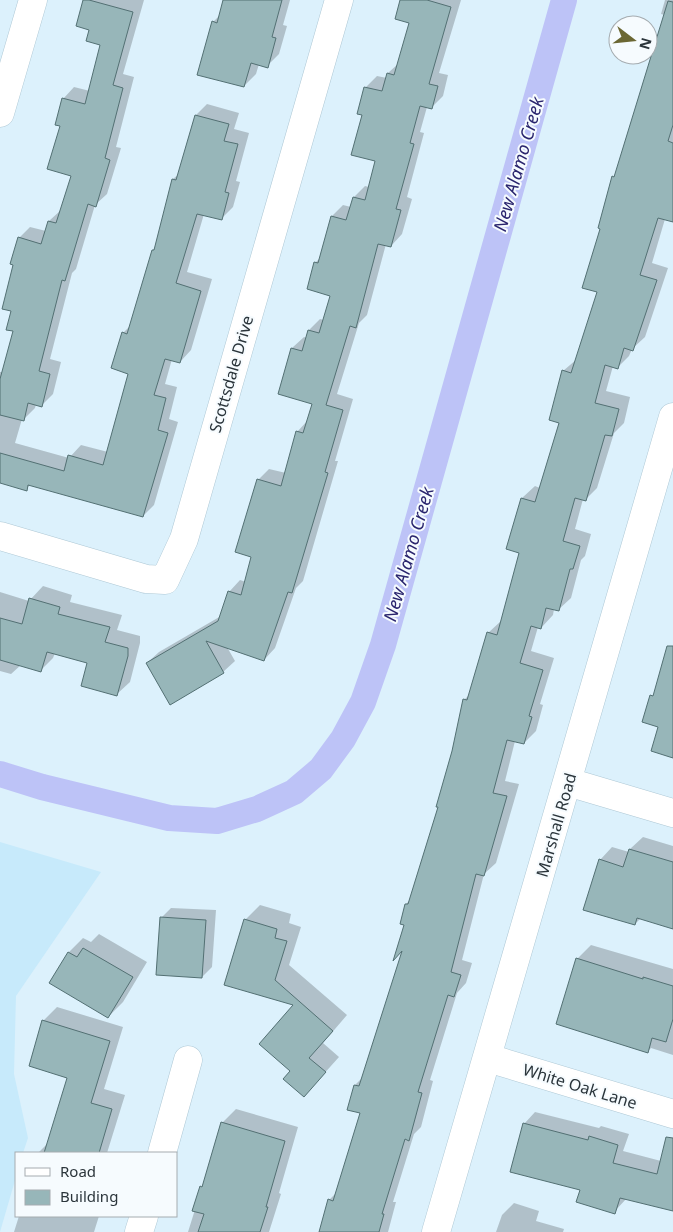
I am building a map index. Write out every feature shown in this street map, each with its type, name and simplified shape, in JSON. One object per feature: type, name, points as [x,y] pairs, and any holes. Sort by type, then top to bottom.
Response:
[{"type":"street","points":[[0,114],[32,0]]},
{"type":"street","name":"Scottsdale Drive","points":[[0,536],[138,577],[165,580],[184,539],[339,0]]},
{"type":"street","name":"Marshall Road","points":[[436,1232],[673,417]]},
{"type":"street","points":[[568,782],[673,813]]},
{"type":"street","name":"White Oak Lane","points":[[488,1058],[673,1114]]},
{"type":"street","points":[[162,1152],[188,1060]]},
{"type":"street","points":[[139,1232],[144,1217]]},
{"type":"shaded area","points":[[0,842],[101,872],[16,996],[14,1074],[28,1138],[23,1152],[15,1152],[15,1180],[0,1232]]},
{"type":"building","points":[[83,0],[133,12],[113,85],[123,88],[105,158],[110,160],[96,207],[88,204],[65,281],[62,280],[39,371],[50,374],[42,407],[28,403],[24,421],[0,415],[0,379],[13,331],[6,330],[11,311],[2,309],[13,265],[10,264],[18,237],[41,244],[48,221],[56,223],[71,176],[47,169],[60,126],[55,125],[62,98],[85,104],[100,45],[86,41],[89,30],[76,26]]},
{"type":"building","points":[[223,0],[282,0],[272,37],[276,38],[268,68],[251,63],[244,87],[197,75],[212,21],[217,23]]},
{"type":"building","points":[[400,0],[427,0],[451,7],[429,84],[438,86],[432,109],[420,106],[410,143],[414,144],[396,209],[401,210],[391,247],[378,244],[356,328],[350,326],[326,405],[343,410],[325,472],[328,473],[292,593],[288,592],[264,661],[206,641],[224,673],[170,705],[146,663],[218,621],[228,591],[241,595],[251,557],[235,552],[257,479],[281,486],[296,431],[303,433],[312,404],[278,394],[291,348],[302,351],[308,330],[319,333],[330,296],[307,289],[314,262],[318,263],[331,216],[346,220],[353,197],[365,200],[375,161],[351,155],[362,115],[357,114],[364,87],[382,91],[387,73],[394,75],[409,23],[395,19]]},
{"type":"building","points":[[668,1],[673,2],[673,125],[668,141],[673,143],[673,222],[658,218],[640,275],[657,280],[633,351],[624,348],[618,369],[605,365],[595,403],[619,409],[612,436],[605,435],[586,501],[575,498],[563,541],[580,546],[573,569],[570,569],[559,611],[546,608],[541,629],[531,626],[520,663],[543,670],[529,716],[532,717],[524,744],[507,740],[493,793],[507,796],[484,876],[476,874],[451,972],[461,975],[454,997],[448,995],[418,1092],[422,1093],[409,1141],[405,1139],[382,1214],[384,1214],[379,1232],[319,1232],[328,1199],[333,1201],[360,1113],[347,1110],[354,1085],[359,1086],[402,951],[393,961],[404,925],[400,924],[405,904],[408,904],[438,807],[436,807],[452,751],[463,699],[467,700],[487,632],[497,635],[519,553],[506,549],[521,498],[535,502],[559,423],[549,420],[562,370],[571,373],[597,292],[582,288],[600,229],[598,228],[612,176],[614,177],[648,65],[658,65],[658,34]]},
{"type":"building","points":[[195,115],[229,124],[224,141],[238,144],[225,192],[229,193],[222,220],[197,214],[176,283],[201,291],[180,363],[165,359],[154,395],[166,398],[158,430],[168,433],[143,517],[28,485],[27,491],[0,483],[0,453],[64,471],[68,455],[103,465],[128,374],[111,368],[122,332],[127,334],[152,250],[154,250],[172,179],[176,180]]},
{"type":"building","points":[[29,598],[60,607],[58,614],[110,627],[105,642],[128,648],[128,656],[117,696],[81,686],[87,663],[47,652],[41,672],[0,660],[0,618],[22,624]]},
{"type":"building","points":[[667,646],[673,646],[673,758],[651,751],[658,727],[642,722],[650,695],[653,696]]},
{"type":"building","points":[[629,849],[673,862],[673,929],[637,918],[635,925],[583,910],[599,859],[623,867]]},
{"type":"building","points":[[160,917],[206,920],[202,978],[156,975]]},
{"type":"building","points":[[244,919],[277,929],[275,938],[287,941],[275,980],[333,1031],[309,1058],[326,1072],[304,1097],[283,1079],[290,1071],[259,1044],[293,1005],[224,985]]},
{"type":"building","points":[[83,948],[133,977],[108,1018],[49,983],[68,952],[77,957]]},
{"type":"building","points":[[576,958],[643,979],[643,977],[673,986],[673,1019],[666,1042],[652,1038],[648,1053],[556,1024]]},
{"type":"building","points":[[42,1020],[110,1041],[91,1103],[112,1109],[99,1152],[44,1152],[67,1078],[29,1066]]},
{"type":"building","points":[[221,1122],[285,1141],[260,1232],[198,1232],[204,1214],[192,1211],[200,1186],[202,1187]]},
{"type":"building","points":[[523,1123],[588,1140],[589,1136],[618,1145],[613,1163],[657,1174],[666,1137],[673,1138],[673,1211],[620,1198],[615,1214],[576,1202],[580,1190],[510,1172]]},
{"type":"waterway","name":"New Alamo Creek","points":[[0,774],[42,787],[169,818],[217,821],[257,809],[294,792],[321,769],[343,739],[363,702],[383,645],[564,0]]}]
